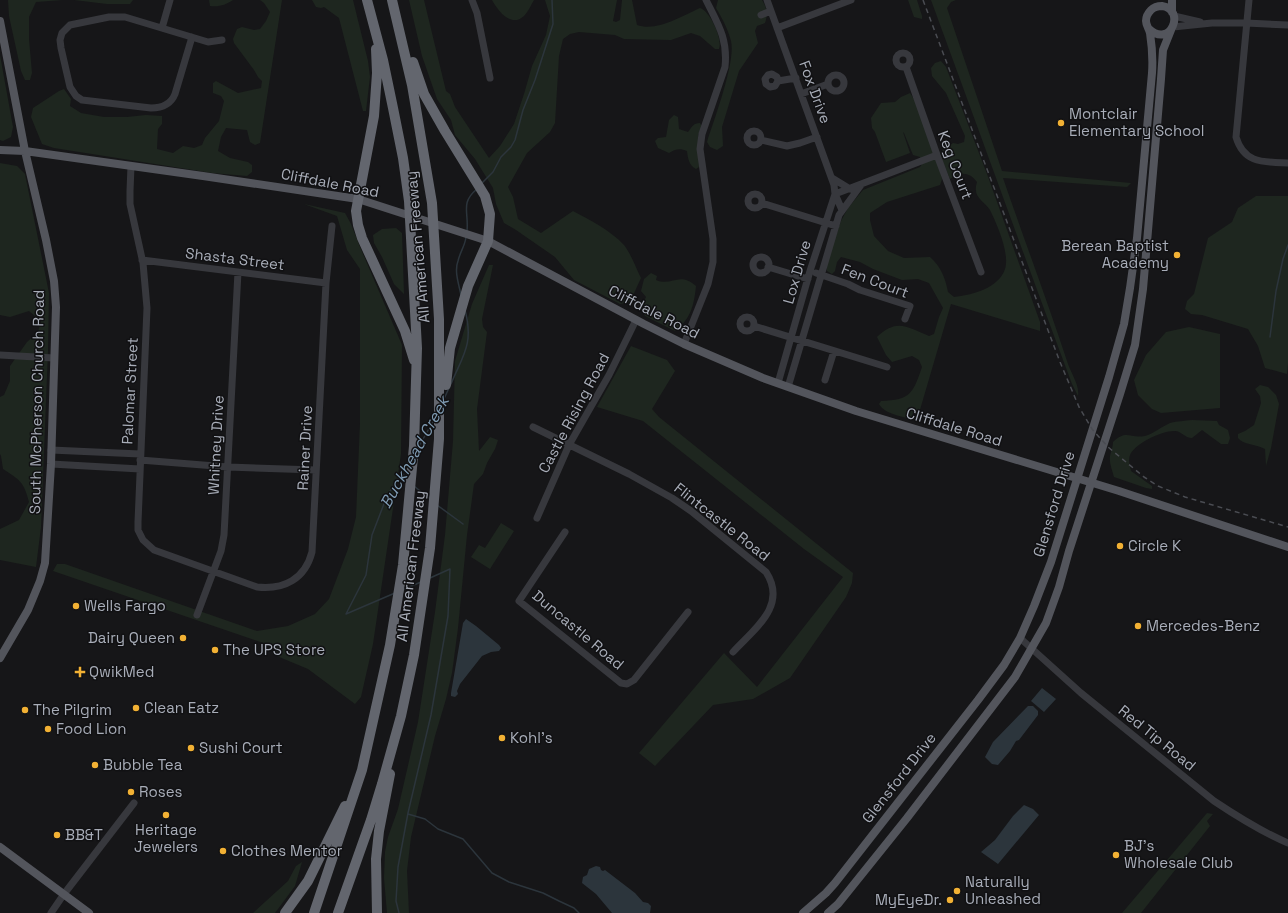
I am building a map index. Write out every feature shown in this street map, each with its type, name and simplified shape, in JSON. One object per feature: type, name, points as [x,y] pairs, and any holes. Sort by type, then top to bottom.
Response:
[{"type":"highway","name":"All American Freeway","points":[[314,913],[362,770],[390,645],[403,565],[414,446],[417,372],[415,300],[409,201],[397,129],[376,33],[367,0]]},
{"type":"highway","name":"All American Freeway","points":[[338,913],[371,820],[401,716],[414,655],[426,582],[436,489],[439,439],[439,319],[432,203],[419,117],[400,29],[392,0]]},
{"type":"highway","points":[[400,29],[424,94],[485,196],[490,214],[488,241],[468,286],[450,348],[439,439]]},
{"type":"highway","points":[[376,33],[376,85],[374,116],[356,210],[360,232],[405,331],[417,372]]},
{"type":"highway","points":[[377,913],[376,859],[379,830],[401,716]]},
{"type":"highway","points":[[285,913],[308,880],[362,770]]},
{"type":"main road","points":[[1156,0],[1146,20],[1149,29],[1157,34],[1167,33],[1172,29],[1175,20],[1172,0]]},
{"type":"main road","points":[[1150,11],[1157,6],[1161,6],[1169,9],[1173,14]]},
{"type":"main road","name":"South McPherson Church Road","points":[[0,21],[25,151],[54,280],[56,307],[51,464],[44,568],[35,596],[0,658]]},
{"type":"main road","name":"Glensford Drive","points":[[803,913],[835,883],[978,700],[1004,665],[1020,638],[1034,606],[1051,562],[1112,369],[1124,324],[1138,231],[1152,73],[1152,46],[1149,29]]},
{"type":"main road","name":"Glensford Drive","points":[[828,913],[838,904],[916,806],[1015,677],[1046,623],[1059,587],[1091,482],[1129,367],[1139,326],[1162,79],[1162,57],[1163,50],[1172,29]]},
{"type":"main road","name":"Cliffdale Road","points":[[0,150],[25,151],[358,199],[488,241],[636,320],[684,344],[744,371],[856,411],[1091,482],[1288,547]]},
{"type":"main road","points":[[0,847],[89,913]]},
{"type":"street","points":[[162,28],[170,0]]},
{"type":"street","points":[[472,0],[477,12],[490,78]]},
{"type":"street","points":[[684,344],[708,284],[713,262],[713,239],[700,149],[702,134],[725,67],[726,56],[725,44],[721,29],[706,0]]},
{"type":"street","name":"Fox Drive","points":[[767,0],[832,178],[835,194],[842,210]]},
{"type":"street","points":[[778,28],[851,0]]},
{"type":"street","points":[[1249,0],[1236,137],[1242,150],[1251,158],[1261,162],[1288,163]]},
{"type":"street","points":[[761,15],[771,11]]},
{"type":"street","points":[[1173,14],[1194,21],[1212,23],[1288,25]]},
{"type":"street","points":[[192,37],[175,94],[171,100],[162,106],[151,108],[82,100],[71,90],[68,83],[60,44],[62,33],[67,27],[74,24],[113,16],[136,20],[192,37],[208,42],[222,40]]},
{"type":"street","points":[[1172,29],[1212,23]]},
{"type":"street","name":"Keg Court","points":[[906,67],[981,272]]},
{"type":"street","points":[[778,82],[796,78]]},
{"type":"street","points":[[801,94],[828,84]]},
{"type":"street","points":[[761,140],[787,146],[817,137]]},
{"type":"street","points":[[835,194],[937,155]]},
{"type":"street","name":"Palomar Street","points":[[131,166],[130,204],[142,260],[147,308],[138,530],[142,540],[154,550],[213,572]]},
{"type":"street","points":[[832,178],[850,189]]},
{"type":"street","name":"Lox Drive","points":[[788,387],[836,226],[842,210],[861,185]]},
{"type":"street","name":"Lox Drive","points":[[778,383],[810,271],[835,194]]},
{"type":"street","points":[[762,203],[836,226]]},
{"type":"street","name":"Rainer Drive","points":[[213,572],[257,587],[265,588],[280,586],[287,583],[300,575],[309,562],[312,552],[326,283],[332,226]]},
{"type":"street","name":"Shasta Street","points":[[142,260],[326,283]]},
{"type":"street","points":[[768,267],[808,279]]},
{"type":"street","points":[[810,271],[821,274]]},
{"type":"street","name":"Whitney Drive","points":[[197,615],[221,551],[224,535],[238,272]]},
{"type":"street","name":"Fen Court","points":[[821,274],[860,290],[910,306],[905,319]]},
{"type":"street","name":"Castle Rising Road","points":[[537,518],[569,444],[609,375],[636,320]]},
{"type":"street","points":[[754,326],[887,367]]},
{"type":"street","points":[[825,380],[834,351]]},
{"type":"street","points":[[0,355],[54,358]]},
{"type":"street","name":"Flintcastle Road","points":[[533,427],[635,476],[672,498],[692,511],[766,572],[770,578],[774,593],[770,612],[734,652]]},
{"type":"street","points":[[51,450],[140,457],[228,467],[316,470]]},
{"type":"street","points":[[51,464],[140,469]]},
{"type":"street","name":"Duncastle Road","points":[[565,532],[519,600],[621,683],[627,684],[634,680],[688,612]]},
{"type":"street","name":"Red Tip Road","points":[[1020,638],[1081,693],[1214,801],[1261,831],[1288,843]]},
{"type":"street","points":[[51,913],[134,803]]},
{"type":"shaded area","points":[[8,0],[63,0],[36,2],[29,17],[32,73],[30,80],[25,80],[21,71],[9,16]]},
{"type":"shaded area","points":[[74,0],[133,0],[130,4],[107,4]]},
{"type":"shaded area","points":[[209,0],[233,0],[222,5],[210,6]]},
{"type":"shaded area","points":[[260,0],[282,0],[260,143],[255,145],[250,142],[247,130],[226,128],[221,137],[218,151],[230,158],[248,162],[252,165],[252,172],[247,176],[212,173],[54,148],[42,144],[31,117],[33,108],[64,89],[71,99],[70,106],[81,113],[104,117],[146,115],[162,116],[162,124],[158,129],[157,149],[173,153],[183,146],[194,148],[202,145],[205,138],[219,121],[224,101],[221,96],[213,93],[213,83],[216,81],[238,93],[261,88],[262,81],[234,43],[233,39],[237,29],[242,27],[254,30],[260,29],[266,21],[270,12]]},
{"type":"shaded area","points":[[312,0],[353,0],[368,61],[370,77],[366,111],[363,111],[339,18],[324,7],[316,7]]},
{"type":"shaded area","points":[[409,0],[424,0],[446,91],[450,94],[455,107],[489,158],[500,146],[514,124],[532,66],[546,35],[550,16],[545,0],[617,0],[613,21],[616,22],[620,20],[622,0],[632,0],[637,25],[645,27],[661,25],[700,8],[708,14],[717,32],[720,44],[719,49],[715,49],[700,36],[691,33],[671,40],[624,39],[615,35],[579,32],[570,34],[563,39],[559,56],[555,123],[550,132],[527,153],[508,187],[513,197],[518,219],[541,233],[573,211],[600,226],[624,245],[641,278],[630,302],[620,304],[574,280],[555,257],[504,223],[496,204],[493,188],[475,159],[455,135],[451,120],[437,99],[422,56]]},
{"type":"shaded area","points":[[492,0],[534,0],[524,16],[514,20],[505,17]]},
{"type":"shaded area","points":[[718,0],[762,0],[767,14],[765,23],[757,26],[755,31],[758,43],[739,71],[722,127],[723,146],[717,150],[710,147],[707,142],[724,91],[732,50],[728,32],[716,8]]},
{"type":"shaded area","points":[[908,0],[917,0],[922,19],[914,17]]},
{"type":"shaded area","points":[[931,0],[956,0],[951,2],[947,8],[1002,171],[1131,183],[1127,187],[1003,178],[1052,315],[1068,365],[1078,387],[1078,396],[1054,336]]},
{"type":"shaded area","points":[[0,55],[13,127],[11,137],[3,141],[0,140]]},
{"type":"shaded area","points":[[941,61],[946,67],[987,174],[1040,322],[1040,331],[951,304],[917,420],[890,413],[879,404],[881,401],[905,397],[913,389],[922,367],[919,360],[912,356],[892,362],[886,355],[877,337],[884,331],[896,326],[908,327],[929,336],[934,334],[943,308],[929,283],[918,279],[902,280],[873,269],[860,262],[841,257],[837,262],[835,271],[832,274],[827,271],[826,264],[841,221],[848,208],[863,190],[920,167],[922,164],[920,157],[913,155],[903,132],[910,153],[886,162],[875,132],[872,128],[871,118],[881,103],[895,102],[901,97],[910,93],[916,102],[942,179],[940,185],[887,202],[870,213],[874,236],[888,251],[904,258],[930,257],[942,273],[948,292],[954,297],[976,292],[991,286],[1002,276],[1006,263],[1004,247],[990,210],[977,195],[977,182],[971,176],[965,174],[954,176],[950,179],[939,153],[953,143],[958,144],[964,142],[965,136],[946,93],[932,76],[931,68],[935,63]]},
{"type":"shaded area","points":[[674,115],[678,117],[679,129],[688,132],[698,123],[700,123],[702,127],[698,135],[699,167],[696,169],[689,162],[687,151],[678,149],[669,153],[658,148],[655,141],[658,138],[666,137],[669,120]]},
{"type":"shaded area","points":[[0,163],[17,166],[25,174],[49,293],[41,527],[36,567],[0,560],[0,529],[19,520],[29,502],[25,490],[20,482],[3,469],[0,454],[0,397],[4,395],[10,381],[10,366],[27,342],[38,332],[41,321],[29,311],[10,317],[0,315]]},
{"type":"shaded area","points":[[1256,196],[1288,196],[1287,374],[1265,368],[1258,346],[1248,329],[1202,315],[1191,314],[1185,309],[1187,301],[1194,294],[1208,238],[1232,222],[1238,208]]},
{"type":"shaded area","points":[[304,204],[345,213],[402,345],[401,454],[373,644],[361,697],[355,704],[308,669],[272,654],[272,646],[53,571],[57,564],[65,564],[257,631],[288,626],[315,614],[329,599],[348,549],[356,517],[360,423],[360,269],[347,250],[337,216]]},
{"type":"shaded area","points":[[396,228],[402,233],[404,294],[394,284],[374,243],[373,235],[382,229]]},
{"type":"shaded area","points":[[489,265],[493,265],[482,319],[483,327],[487,332],[477,409],[479,451],[490,437],[498,440],[483,474],[474,484],[452,673],[435,736],[411,837],[407,871],[409,913],[387,913],[384,878],[385,852],[388,837],[398,809],[418,722],[445,535],[453,441],[455,361],[472,304]]},
{"type":"shaded area","points":[[651,273],[657,276],[656,280],[662,282],[680,279],[690,282],[696,286],[691,311],[685,322],[675,331],[645,316],[641,309],[646,297],[641,291],[644,279]]},
{"type":"shaded area","points":[[1189,327],[1220,334],[1220,408],[1161,413],[1152,409],[1138,395],[1134,380],[1146,355],[1166,332]]},
{"type":"shaded area","points":[[631,346],[667,360],[675,371],[652,409],[659,417],[853,573],[852,583],[846,597],[790,678],[753,699],[713,705],[655,766],[639,753],[724,653],[757,687],[843,577],[804,549],[643,421],[597,407]]},
{"type":"shaded area","points":[[1260,385],[1268,387],[1276,395],[1279,404],[1266,466],[1265,449],[1243,442],[1238,438],[1238,434],[1254,425],[1261,403],[1260,396],[1255,389]]},
{"type":"shaded area","points":[[1192,420],[1217,421],[1219,425],[1228,430],[1230,438],[1228,444],[1221,444],[1202,430],[1192,438],[1187,437],[1177,431],[1163,433],[1150,438],[1137,446],[1129,457],[1131,471],[1152,486],[1152,489],[1114,477],[1110,464],[1110,456],[1113,442],[1118,438],[1125,435],[1140,437],[1145,436],[1170,423]]},
{"type":"shaded area","points":[[501,523],[514,531],[490,569],[471,557],[479,545],[485,548]]},
{"type":"shaded area","points":[[466,619],[501,648],[499,651],[491,652],[482,656],[460,684],[457,691],[458,694],[455,697],[451,696],[451,693],[463,623]]},
{"type":"shaded area","points":[[1042,688],[1056,699],[1044,712],[1031,701]]},
{"type":"shaded area","points":[[1028,706],[1033,706],[1038,711],[1038,715],[998,765],[992,764],[985,757],[993,742]]},
{"type":"shaded area","points":[[1024,805],[1033,809],[1039,815],[998,864],[981,852],[995,840],[1013,816]]},
{"type":"shaded area","points":[[1207,813],[1213,814],[1207,821],[1210,826],[1141,913],[1122,913]]},
{"type":"shaded area","points":[[302,862],[295,886],[275,913],[253,913],[288,881],[296,866]]},
{"type":"shaded area","points":[[596,866],[600,867],[603,871],[605,870],[635,893],[643,902],[648,903],[651,906],[650,913],[612,913],[596,894],[582,883],[583,877],[587,875],[589,869]]},
{"type":"waterway","name":"Buckhead Creek","points":[[482,183],[493,172],[501,157],[511,147],[515,140],[523,110],[535,80],[553,24],[552,0]]},
{"type":"waterway","name":"Buckhead Creek","points":[[467,231],[467,203],[477,189]]},
{"type":"waterway","name":"Buckhead Creek","points":[[461,295],[456,269],[466,237]]},
{"type":"waterway","points":[[1270,337],[1276,291],[1283,259],[1288,245]]},
{"type":"waterway","name":"Buckhead Creek","points":[[451,384],[463,357],[468,341],[465,310]]},
{"type":"waterway","name":"Buckhead Creek","points":[[443,401],[449,388]]},
{"type":"waterway","name":"Buckhead Creek","points":[[418,448],[435,418]]},
{"type":"waterway","name":"Buckhead Creek","points":[[395,593],[346,614],[366,575],[372,535],[387,496],[408,463]]},
{"type":"waterway","name":"Buckhead Creek","points":[[402,473],[407,479]]},
{"type":"waterway","points":[[414,486],[430,499]]},
{"type":"waterway","points":[[437,505],[463,524]]},
{"type":"waterway","name":"Buckhead Creek","points":[[399,913],[396,901],[398,867],[408,813],[431,715],[448,616],[450,569],[430,578]]},
{"type":"waterway","name":"Buckhead Creek","points":[[402,590],[421,582]]},
{"type":"waterway","name":"Buckhead Creek","points":[[408,814],[425,819],[438,829],[463,839],[492,873],[509,882],[543,893],[574,908],[579,913]]},
{"type":"railway","points":[[923,0],[1060,362],[1079,407],[1092,429],[1108,447],[1144,477],[1158,486],[1185,497],[1288,527]]},
{"type":"place","name":"Montclair Elementary School","points":[[1061,123]]},
{"type":"place","name":"Berean Baptist Academy","points":[[1177,255]]},
{"type":"place","name":"Circle K","points":[[1120,546]]},
{"type":"place","name":"Wells Fargo","points":[[76,606]]},
{"type":"place","name":"Mercedes-Benz","points":[[1138,626]]},
{"type":"place","name":"Dairy Queen","points":[[183,638]]},
{"type":"place","name":"The UPS Store","points":[[215,650]]},
{"type":"place","name":"QwikMed","points":[[80,672]]},
{"type":"place","name":"Clean Eatz","points":[[136,708]]},
{"type":"place","name":"The Pilgrim","points":[[25,710]]},
{"type":"place","name":"Food Lion","points":[[48,729]]},
{"type":"place","name":"Kohl's","points":[[502,738]]},
{"type":"place","name":"Sushi Court","points":[[191,748]]},
{"type":"place","name":"Bubble Tea","points":[[95,765]]},
{"type":"place","name":"Roses","points":[[131,792]]},
{"type":"place","name":"Heritage Jewelers","points":[[166,815]]},
{"type":"place","name":"BB&T","points":[[57,835]]},
{"type":"place","name":"Clothes Mentor","points":[[223,851]]},
{"type":"place","name":"BJ's Wholesale Club","points":[[1116,855]]},
{"type":"place","name":"Naturally Unleashed","points":[[957,891]]},
{"type":"place","name":"MyEyeDr.","points":[[950,900]]}]
